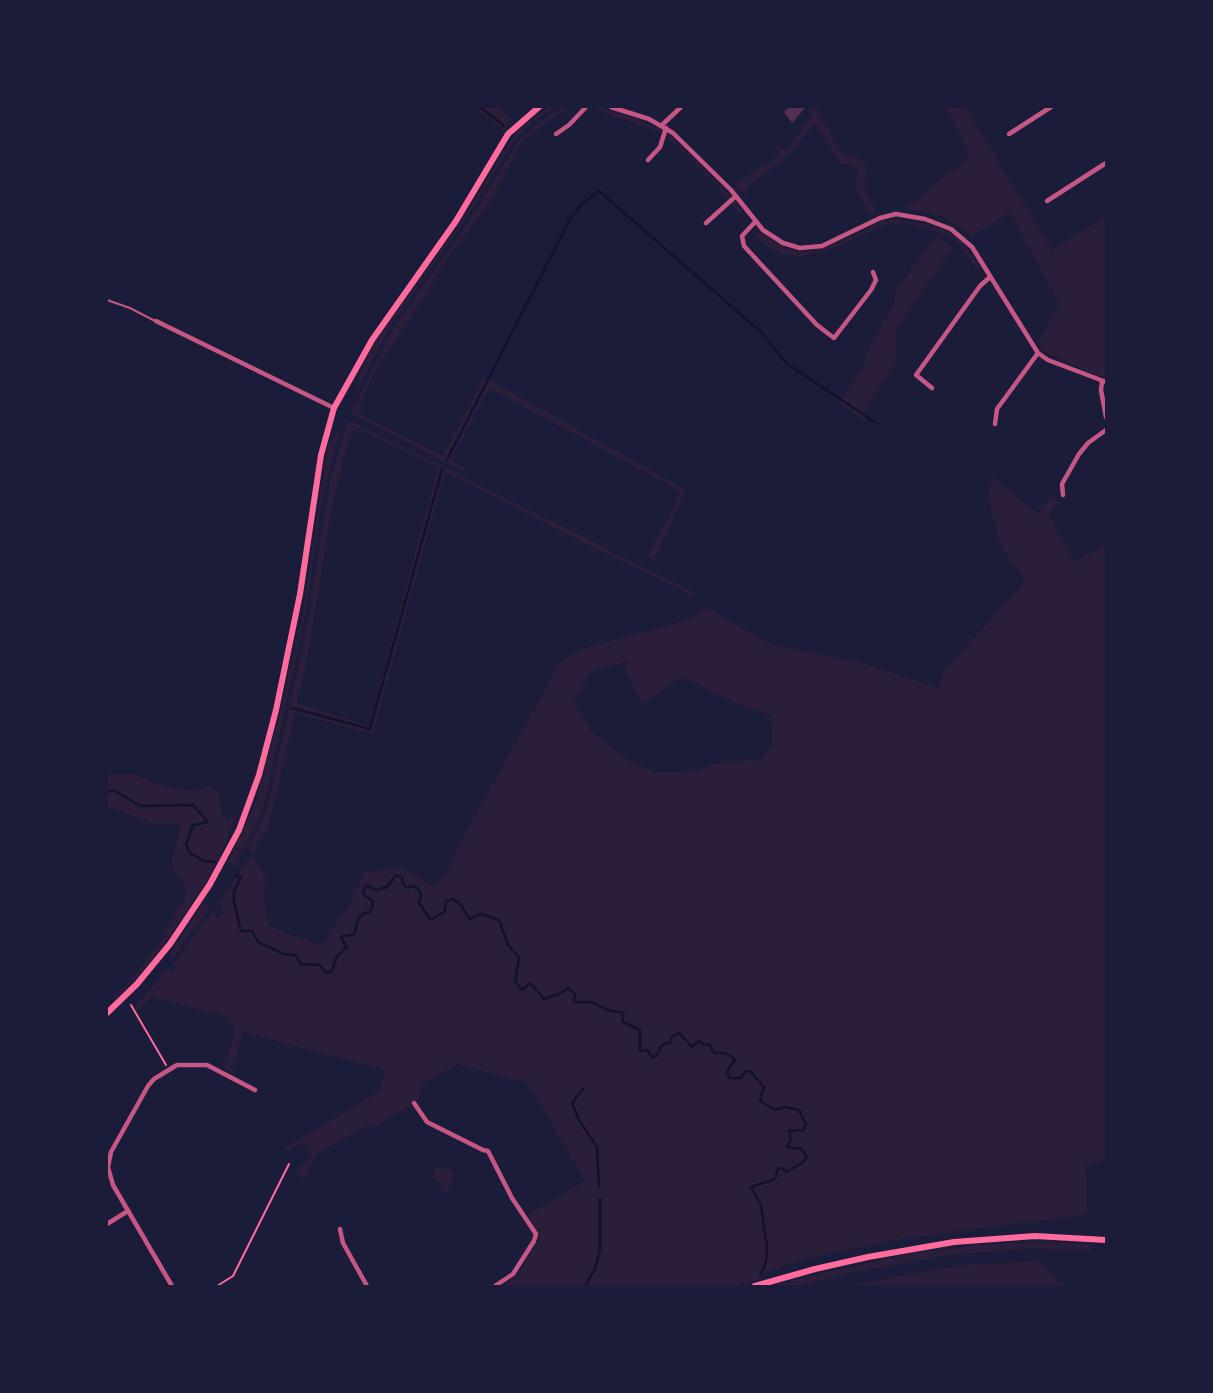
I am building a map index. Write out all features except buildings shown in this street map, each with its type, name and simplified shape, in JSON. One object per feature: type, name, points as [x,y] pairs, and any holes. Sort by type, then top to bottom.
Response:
[{"type":"main road","points":[[107,1013],[153,967],[211,884],[230,849],[259,775],[276,710],[300,594],[321,455],[334,408],[372,340],[456,221],[508,134],[539,107]]},
{"type":"main road","points":[[755,1286],[868,1256],[954,1242],[1035,1237],[1106,1240]]},
{"type":"street","points":[[556,134],[586,107]]},
{"type":"street","points":[[611,107],[664,126],[695,153],[736,196],[755,222],[783,243],[810,248],[836,240],[880,218],[895,214],[941,224],[957,233],[972,247],[1038,353],[1048,360],[1104,382],[1101,390],[1106,417]]},
{"type":"street","points":[[648,160],[660,146],[664,126],[681,107]]},
{"type":"street","points":[[1009,134],[1051,107]]},
{"type":"street","points":[[1047,201],[1106,163]]},
{"type":"street","points":[[706,223],[736,196]]},
{"type":"street","points":[[755,222],[742,236],[744,246],[817,325],[834,338],[871,290],[876,281],[873,272]]},
{"type":"street","points":[[932,388],[916,375],[980,286],[990,277]]},
{"type":"street","points":[[156,321],[334,408]]},
{"type":"street","points":[[995,424],[997,409],[1038,353]]},
{"type":"street","points":[[1063,495],[1062,484],[1079,454],[1088,443],[1106,430]]},
{"type":"street","points":[[172,1286],[109,1175],[109,1158],[148,1086],[169,1069],[187,1064],[206,1065],[255,1090]]},
{"type":"street","points":[[414,1103],[427,1122],[488,1151],[512,1198],[536,1234],[513,1274],[495,1286]]},
{"type":"street","points":[[107,1224],[128,1212]]},
{"type":"street","points":[[340,1229],[343,1243],[368,1286]]},
{"type":"lane","points":[[107,300],[156,321]]},
{"type":"path","points":[[131,1005],[169,1069]]},
{"type":"path","points":[[216,1286],[233,1276],[289,1164]]},
{"type":"shaded area","points":[[474,107],[498,107],[511,118],[504,130]]},
{"type":"shaded area","points":[[549,107],[556,107],[528,125],[513,142],[462,225],[392,323],[359,387],[356,387],[371,348],[461,222],[504,150],[520,128]]},
{"type":"shaded area","points":[[563,107],[569,107],[523,140],[491,200],[449,257],[372,377],[359,409],[363,416],[443,456],[484,377],[686,490],[654,560],[647,557],[680,495],[675,488],[489,388],[451,460],[464,468],[463,471],[351,412],[392,330],[470,220],[518,141],[539,122]]},
{"type":"shaded area","points":[[589,107],[602,108],[638,119],[668,134],[731,196],[742,210],[740,214],[716,185],[664,134]]},
{"type":"shaded area","points":[[808,107],[816,107],[840,151],[865,163],[867,171],[864,186],[876,212],[870,215],[853,184],[858,177],[856,167],[840,164],[816,124],[786,158],[749,185],[745,196],[732,181],[740,181],[780,155],[775,145],[788,148],[812,115]]},
{"type":"shaded area","points":[[946,107],[965,107],[1052,250],[1106,216],[1106,378],[1044,351],[1038,341],[1060,305],[1010,213],[972,236],[944,217],[905,208],[970,156]]},
{"type":"shaded area","points":[[897,219],[940,228],[954,235],[965,245],[980,268],[978,270],[959,244],[948,235],[907,223],[884,225],[837,247],[803,256],[780,254],[767,247],[753,231],[785,248],[808,252],[836,244],[880,222]]},
{"type":"shaded area","points":[[936,235],[953,247],[897,328],[895,363],[868,405],[865,421],[839,403],[865,365],[865,355],[895,302],[894,294]]},
{"type":"shaded area","points":[[351,421],[607,548],[613,555],[624,557],[696,594],[688,597],[683,590],[581,542],[445,471],[373,734],[295,713],[269,824],[252,855],[250,846],[265,813],[271,790],[306,631],[330,481],[347,422]],"holes":[[[360,429],[438,467],[369,726],[297,703],[307,661],[332,506],[349,437],[355,430]]]},
{"type":"shaded area","points":[[341,428],[322,500],[305,617],[263,810],[235,866],[228,862],[255,803],[280,713],[302,617],[328,445]]},
{"type":"shaded area","points":[[993,477],[1038,514],[1050,495],[1058,501],[1049,516],[1074,562],[1106,545],[1106,1160],[1086,1165],[1087,1214],[903,1239],[804,1259],[759,1274],[761,1279],[735,1286],[502,1286],[519,1273],[540,1238],[528,1215],[585,1181],[528,1083],[457,1064],[423,1084],[417,1101],[413,1104],[374,1127],[368,1125],[317,1154],[303,1181],[314,1202],[296,1169],[312,1159],[307,1148],[311,1145],[309,1142],[304,1145],[303,1142],[286,1152],[284,1148],[379,1092],[385,1070],[243,1032],[232,1072],[238,1078],[225,1068],[235,1030],[228,1017],[151,997],[138,1010],[136,1005],[168,969],[173,972],[177,968],[173,966],[175,962],[213,910],[217,918],[223,915],[218,903],[252,855],[266,878],[263,894],[269,926],[319,945],[327,940],[336,922],[347,910],[364,872],[400,868],[418,876],[427,885],[436,884],[446,876],[453,855],[560,663],[578,650],[688,620],[707,608],[772,645],[862,663],[942,689],[939,685],[943,672],[1023,584],[1023,576],[1002,549],[988,498]],"holes":[[[626,662],[627,675],[643,705],[681,676],[728,700],[771,715],[772,746],[761,759],[714,764],[697,771],[654,772],[631,762],[594,734],[574,702],[591,671]]]},
{"type":"shaded area","points":[[107,774],[134,774],[150,782],[177,789],[198,791],[208,787],[217,790],[222,815],[227,820],[235,817],[224,848],[207,881],[167,940],[147,967],[116,998],[114,996],[107,1002],[107,999],[129,982],[159,944],[187,889],[172,867],[179,824],[155,824],[112,808],[107,809]]},
{"type":"shaded area","points":[[203,903],[209,908],[171,960],[169,958],[174,948]]},
{"type":"shaded area","points":[[435,1168],[449,1169],[453,1176],[446,1194],[439,1191],[442,1185],[433,1178]]},
{"type":"shaded area","points":[[1039,1242],[1090,1244],[1090,1250],[1028,1249],[957,1254],[866,1270],[797,1286],[771,1286],[914,1253],[977,1245]]},
{"type":"shaded area","points":[[1040,1261],[1057,1280],[1069,1286],[844,1286],[962,1265]]},
{"type":"waterway","points":[[480,107],[504,126]]},
{"type":"waterway","points":[[447,460],[570,219],[582,204],[599,191],[762,333],[787,364],[875,422]]},
{"type":"waterway","points":[[292,708],[370,729],[442,469]]},
{"type":"waterway","points":[[107,793],[113,790],[141,806],[193,805],[208,822],[193,825],[186,845],[190,853],[204,861],[215,862]]},
{"type":"waterway","points":[[235,875],[241,877],[234,891],[241,931],[252,931],[258,942],[284,954],[295,955],[301,964],[320,965],[326,973],[332,971],[337,956],[347,947],[341,938],[355,933],[358,919],[370,912],[372,907],[373,901],[364,895],[363,890],[367,885],[376,890],[387,887],[396,875],[402,878],[407,888],[413,886],[418,889],[421,895],[419,903],[431,920],[445,911],[446,901],[453,899],[462,906],[469,919],[481,914],[499,920],[508,945],[519,958],[515,981],[522,990],[530,983],[544,999],[568,988],[575,994],[574,1002],[591,1002],[623,1013],[623,1022],[640,1030],[640,1051],[647,1050],[652,1057],[656,1056],[662,1045],[671,1042],[671,1037],[679,1033],[692,1047],[699,1041],[704,1045],[709,1044],[714,1053],[725,1053],[732,1057],[735,1060],[727,1071],[729,1078],[741,1078],[745,1072],[750,1071],[764,1087],[760,1099],[762,1102],[775,1110],[785,1107],[799,1110],[806,1125],[803,1130],[789,1131],[791,1140],[787,1147],[801,1149],[807,1157],[802,1163],[786,1172],[782,1168],[778,1169],[775,1179],[751,1187],[761,1205],[767,1247],[766,1262],[761,1273]]},
{"type":"waterway","points":[[583,1089],[572,1103],[579,1120],[597,1147],[599,1187]]},
{"type":"waterway","points":[[585,1286],[595,1269],[600,1250],[600,1199]]}]
